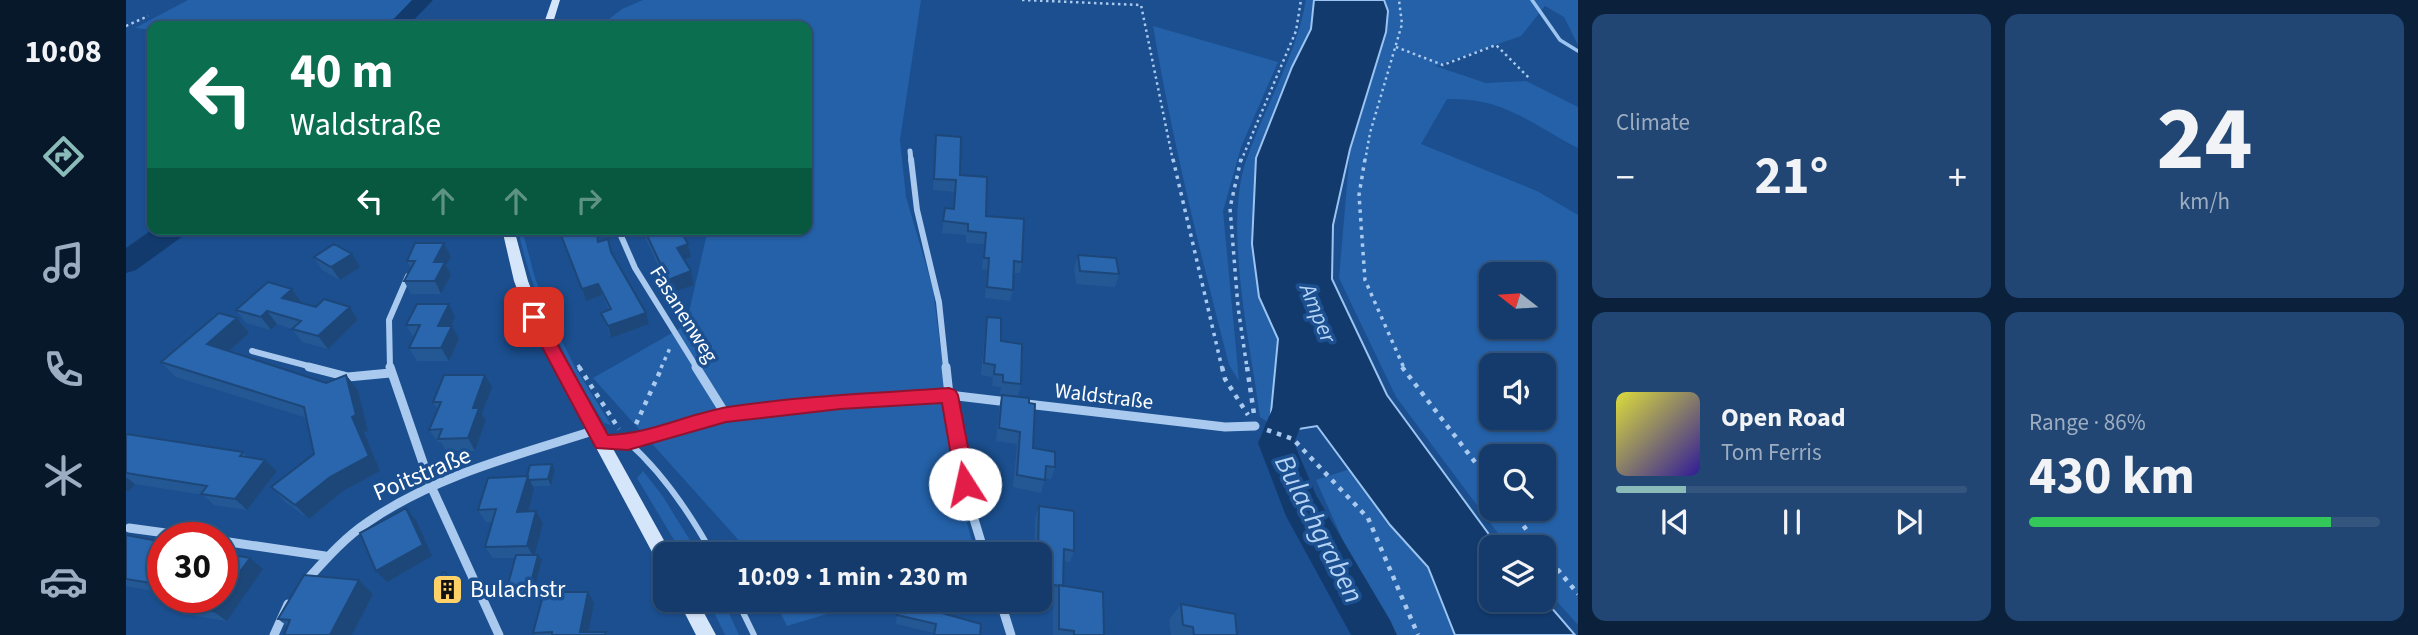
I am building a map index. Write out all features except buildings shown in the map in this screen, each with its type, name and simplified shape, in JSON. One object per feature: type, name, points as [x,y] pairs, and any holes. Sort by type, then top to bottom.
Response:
[{"type":"main road","points":[[549,21],[556,0]]},
{"type":"main road","points":[[510,235],[521,281],[540,330],[656,542]]},
{"type":"main road","points":[[694,612],[706,635]]},
{"type":"street","points":[[909,151],[917,210],[939,302],[949,395],[970,506],[981,542]]},
{"type":"street","name":"Fasanenweg","points":[[621,235],[635,268],[726,415]]},
{"type":"street","points":[[413,263],[390,320],[390,373],[432,486],[499,635]]},
{"type":"street","points":[[252,351],[348,377],[390,373]]},
{"type":"street","name":"Waldstraße","points":[[599,437],[628,442],[726,415],[840,402],[949,395],[1224,427],[1255,426]]},
{"type":"street","name":"Poitstraße","points":[[299,589],[325,556],[364,522],[393,503],[432,486],[599,437]]},
{"type":"street","points":[[129,528],[147,530]]},
{"type":"street","points":[[238,543],[325,556]]},
{"type":"street","points":[[274,635],[282,612],[291,600]]},
{"type":"street","points":[[1004,612],[1011,635]]},
{"type":"lane","points":[[628,442],[644,455],[691,518],[705,542]]},
{"type":"lane","points":[[743,612],[754,635]]},
{"type":"path","points":[[1022,0],[1141,5]]},
{"type":"path","points":[[1140,0],[1170,148],[1225,379],[1255,426],[1293,439],[1368,518],[1418,635]]},
{"type":"path","points":[[1255,426],[1238,307],[1230,208],[1242,157],[1296,31],[1301,0]]},
{"type":"path","points":[[1399,0],[1402,24],[1370,133],[1359,195],[1365,280],[1402,365],[1479,467]]},
{"type":"path","points":[[126,26],[148,16]]},
{"type":"path","points":[[1396,47],[1443,65],[1496,45],[1530,78]]},
{"type":"path","points":[[628,442],[676,335]]},
{"type":"path","points":[[572,354],[628,442]]},
{"type":"path","points":[[1556,567],[1578,594]]},
{"type":"shaded area","points":[[188,0],[420,0],[406,16],[380,21],[148,21]]},
{"type":"shaded area","points":[[643,0],[921,0],[900,140],[906,197],[933,289],[959,495],[972,542],[740,542],[593,378],[686,325],[707,235],[812,235],[812,21],[606,21],[622,9]]},
{"type":"shaded area","points":[[1306,0],[1314,0],[1311,29],[1292,67],[1256,158],[1252,244],[1259,297],[1278,339],[1270,423],[1260,417],[1241,287],[1237,219],[1246,161],[1295,42]]},
{"type":"shaded area","points":[[1384,0],[1578,0],[1578,45],[1564,17],[1545,6],[1521,36],[1435,66],[1486,83],[1526,81],[1578,107],[1578,148],[1501,107],[1485,102],[1447,99],[1421,144],[1537,191],[1578,215],[1578,625],[1556,600],[1556,535],[1499,535],[1489,521],[1556,521],[1556,444],[1479,444],[1479,508],[1396,397],[1339,278],[1350,149],[1386,32],[1388,11]]},
{"type":"shaded area","points":[[147,22],[147,29],[135,28]]},
{"type":"shaded area","points":[[1153,26],[1278,62],[1241,147],[1223,211],[1239,381],[1229,365],[1197,238]]},
{"type":"shaded area","points":[[519,235],[524,235],[535,278],[550,317],[575,367],[611,425],[604,423],[552,330],[524,255]]},
{"type":"shaded area","points":[[1350,469],[1390,525],[1428,567],[1455,635],[1385,635],[1316,480]]},
{"type":"shaded area","points":[[643,471],[662,495],[691,542],[675,542],[637,478]]},
{"type":"shaded area","points":[[714,612],[728,612],[739,635],[725,635]]},
{"type":"shaded area","points":[[780,612],[834,612],[787,626]]},
{"type":"water","name":"Amper","points":[[1314,0],[1384,0],[1388,11],[1386,32],[1350,149],[1333,225],[1332,279],[1387,395],[1489,535],[1479,535],[1479,612],[1555,612],[1575,635],[1455,635],[1428,567],[1390,525],[1317,426],[1286,431],[1270,423],[1278,339],[1259,297],[1252,244],[1256,158],[1292,67],[1311,29]]},
{"type":"waterway","points":[[402,21],[423,0]]},
{"type":"waterway","points":[[1532,0],[1560,40],[1578,51]]},
{"type":"waterway","points":[[126,263],[165,235]]},
{"type":"waterway","name":"Bulachgraben","points":[[1303,392],[1293,404],[1276,443],[1300,504],[1375,635]]},
{"type":"place","name":"Bulachstr","points":[[447,589]]},
{"type":"route","points":[[534,317],[555,360],[603,443],[628,442],[726,415],[840,402],[949,395],[965,484]]}]
